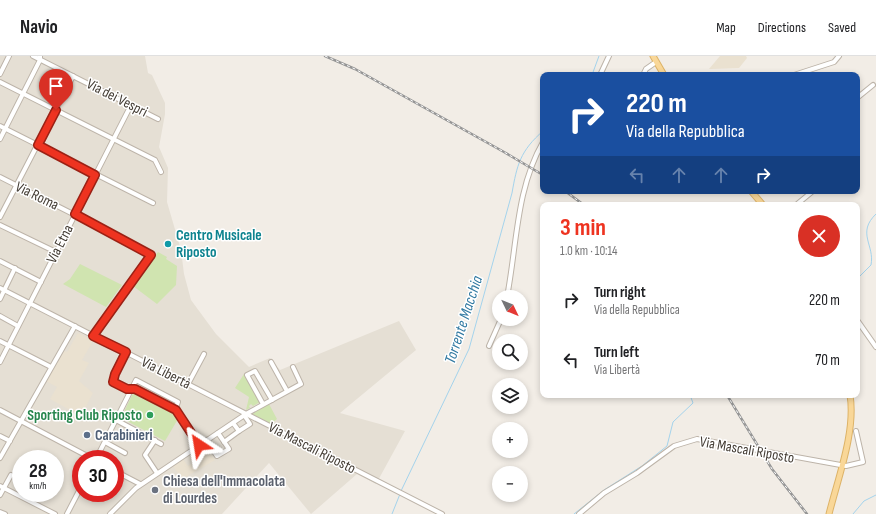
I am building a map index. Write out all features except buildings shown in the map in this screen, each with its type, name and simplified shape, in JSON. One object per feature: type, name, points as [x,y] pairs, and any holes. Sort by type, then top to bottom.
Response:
[{"type":"main road","points":[[653,56],[662,72]]},
{"type":"main road","points":[[754,194],[760,202]]},
{"type":"main road","points":[[829,514],[853,417],[850,398]]},
{"type":"street","points":[[0,74],[9,56]]},
{"type":"street","name":"Via dei Vespri","points":[[33,56],[40,58],[158,119]]},
{"type":"street","points":[[601,72],[609,56]]},
{"type":"street","points":[[803,72],[834,62],[839,56]]},
{"type":"street","points":[[0,139],[40,58]]},
{"type":"street","points":[[645,72],[656,62]]},
{"type":"street","points":[[0,217],[73,76]]},
{"type":"street","points":[[0,82],[155,160],[161,172]]},
{"type":"street","points":[[860,96],[873,85]]},
{"type":"street","name":"Via Etna","points":[[0,362],[131,105]]},
{"type":"street","points":[[0,126],[153,203]]},
{"type":"street","points":[[508,290],[512,251],[526,182],[540,149]]},
{"type":"street","name":"Via Roma","points":[[0,177],[75,214],[151,255],[93,336]]},
{"type":"street","points":[[800,202],[809,194]]},
{"type":"street","points":[[0,225],[56,252]]},
{"type":"street","points":[[0,261],[41,282]]},
{"type":"street","points":[[0,299],[2,289],[15,268]]},
{"type":"street","name":"Via Libertà","points":[[2,289],[188,384],[245,415]]},
{"type":"street","points":[[0,316],[18,326]]},
{"type":"street","points":[[860,324],[876,347]]},
{"type":"street","points":[[0,458],[2,451],[10,441],[74,326]]},
{"type":"street","points":[[489,346],[498,326]]},
{"type":"street","points":[[0,341],[51,367]]},
{"type":"street","points":[[126,352],[113,382],[174,410],[199,445]]},
{"type":"street","points":[[188,384],[204,354]]},
{"type":"street","points":[[271,362],[287,391]]},
{"type":"street","points":[[110,514],[127,495],[140,484],[245,415],[301,384],[293,367]]},
{"type":"street","points":[[264,404],[247,376],[255,371],[272,400]]},
{"type":"street","points":[[100,450],[129,394],[130,389],[136,380],[178,402],[174,410]]},
{"type":"street","points":[[0,410],[77,450]]},
{"type":"street","points":[[224,442],[250,424],[245,415]]},
{"type":"street","name":"Via Mascali Riposto","points":[[245,415],[442,514]]},
{"type":"street","points":[[116,420],[161,444]]},
{"type":"street","points":[[233,423],[239,431]]},
{"type":"street","points":[[841,466],[863,462],[856,431]]},
{"type":"street","points":[[206,440],[217,456],[229,449],[218,433]]},
{"type":"street","points":[[0,436],[10,441]]},
{"type":"street","name":"Via Mascali Riposto","points":[[580,514],[604,493],[674,446],[697,439],[841,466]]},
{"type":"street","points":[[154,440],[146,455],[157,473]]},
{"type":"street","points":[[105,442],[125,453]]},
{"type":"street","points":[[0,495],[2,487],[11,475]]},
{"type":"street","points":[[124,476],[140,484]]},
{"type":"street","points":[[2,487],[55,514]]},
{"type":"street","points":[[67,514],[73,502]]},
{"type":"street","points":[[0,512],[5,514]]},
{"type":"shaded area","points":[[0,56],[145,56],[148,73],[152,75],[165,103],[165,114],[159,147],[168,168],[167,202],[181,250],[184,274],[191,300],[216,334],[249,367],[270,358],[280,370],[399,321],[416,350],[340,413],[405,431],[376,484],[357,474],[311,514],[269,463],[222,514],[0,514]]},
{"type":"shaded area","points":[[720,56],[746,56],[747,58],[739,68],[709,69]]},
{"type":"shaded area","points":[[78,333],[93,341],[82,360],[89,363],[79,381],[93,393],[81,416],[50,399],[57,387],[46,381],[64,351],[67,352]]},
{"type":"shaded area","points":[[206,447],[215,460],[182,479],[173,466],[183,459],[188,466],[192,463],[189,458]]},
{"type":"green space","points":[[158,252],[167,257],[166,259],[177,266],[176,285],[157,304],[133,286]]},
{"type":"green space","points":[[80,264],[122,285],[106,307],[63,284],[70,279]]},
{"type":"green space","points":[[244,374],[260,402],[253,406],[251,404],[249,406],[250,408],[246,410],[249,397],[235,388]]},
{"type":"green space","name":"Sporting Club Riposto","points":[[134,391],[177,414],[178,419],[165,441],[121,418]]},
{"type":"green space","points":[[269,404],[277,419],[271,424],[252,414]]},
{"type":"waterway","name":"Torrente Macchia","points":[[593,72],[599,56]]},
{"type":"waterway","name":"Torrente Macchia","points":[[401,491],[469,349],[518,166],[524,152],[540,134]]},
{"type":"waterway","points":[[860,276],[871,265],[872,258],[867,227],[876,214]]},
{"type":"waterway","points":[[574,514],[604,490],[642,466],[667,446],[673,422],[693,403],[691,398]]},
{"type":"waterway","name":"Torrente Macchia","points":[[392,514],[400,494]]},
{"type":"waterway","points":[[853,514],[864,501],[876,495]]},
{"type":"railway","points":[[325,56],[355,69],[540,173]]},
{"type":"railway","points":[[569,194],[580,202]]},
{"type":"railway","points":[[729,398],[772,469],[807,514]]},
{"type":"place","name":"Centro Musicale Riposto","points":[[168,244]]},
{"type":"place","name":"Sporting Club Riposto","points":[[150,415]]},
{"type":"place","name":"Carabinieri","points":[[87,435]]},
{"type":"place","name":"Chiesa dell'Immacolata di Lourdes","points":[[155,490]]},
{"type":"route","points":[[56,110],[38,145],[95,175],[75,214],[150,253],[151,255],[93,336],[126,352],[115,374],[113,382],[127,389],[135,389],[176,410],[199,445]]}]
